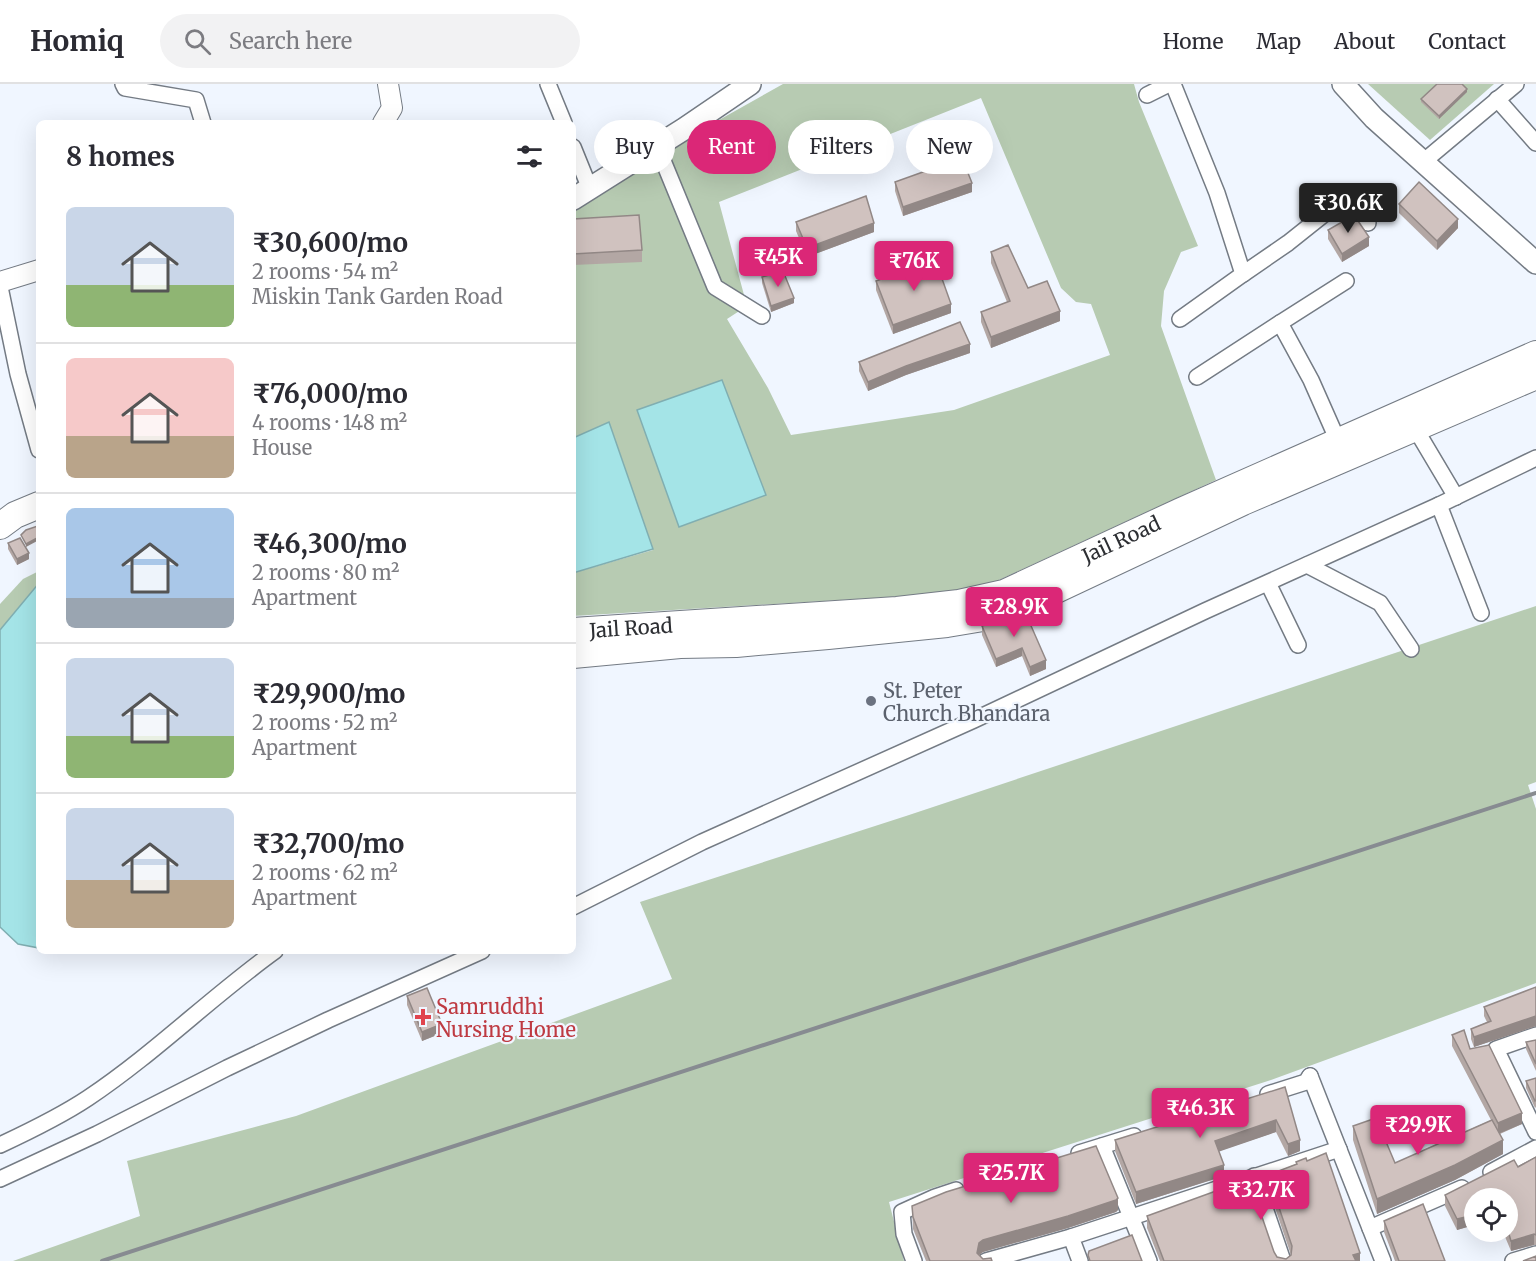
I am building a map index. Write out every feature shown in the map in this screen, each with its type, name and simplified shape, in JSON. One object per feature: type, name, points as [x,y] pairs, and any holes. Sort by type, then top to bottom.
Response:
[{"type":"highway","name":"Jail Road","points":[[576,631],[897,610],[959,603],[1004,593],[1181,510],[1536,354]]},
{"type":"highway","name":"Jail Road","points":[[576,655],[680,645],[736,644],[828,636],[947,624],[995,616],[1022,606],[1224,511],[1536,376]]},
{"type":"highway","points":[[0,526],[15,515],[36,506]]},
{"type":"main road","points":[[675,134],[750,84]]},
{"type":"main road","points":[[1343,84],[1374,117],[1536,263]]},
{"type":"main road","points":[[581,194],[613,174]]},
{"type":"street","points":[[123,84],[125,88],[196,100],[202,120]]},
{"type":"street","points":[[385,120],[392,108],[388,84]]},
{"type":"street","points":[[548,84],[563,120]]},
{"type":"street","points":[[1147,95],[1171,84],[1217,193],[1243,274]]},
{"type":"street","points":[[1423,162],[1516,84]]},
{"type":"street","points":[[1497,99],[1536,143]]},
{"type":"street","points":[[576,165],[581,194]]},
{"type":"street","points":[[669,174],[715,287],[762,316]]},
{"type":"street","points":[[1180,319],[1288,243],[1342,200],[1368,223]]},
{"type":"street","points":[[0,282],[36,271]]},
{"type":"street","points":[[1197,377],[1346,281]]},
{"type":"street","points":[[0,287],[18,374],[36,439]]},
{"type":"street","points":[[1280,323],[1311,380],[1338,441]]},
{"type":"street","points":[[1415,428],[1456,497]]},
{"type":"street","points":[[576,905],[702,842],[974,720],[1536,458]]},
{"type":"street","points":[[1439,505],[1481,614]]},
{"type":"street","points":[[1307,565],[1380,603],[1411,649]]},
{"type":"street","points":[[1268,583],[1298,645]]},
{"type":"street","points":[[0,1145],[29,1132],[88,1098],[152,1050],[234,981],[271,954]]},
{"type":"street","points":[[0,1179],[97,1134],[226,1068],[475,954]]},
{"type":"street","points":[[1536,1035],[1496,1049],[1536,1132]]},
{"type":"street","points":[[1252,1099],[1306,1082],[1310,1076],[1383,1261]]},
{"type":"street","points":[[1060,1159],[1144,1133]]},
{"type":"street","points":[[1102,1146],[1149,1261]]},
{"type":"street","points":[[1370,1228],[1459,1190],[1536,1148]]},
{"type":"street","points":[[992,1260],[1071,1237],[1339,1149]]},
{"type":"street","points":[[1254,1176],[1283,1261]]},
{"type":"street","points":[[914,1261],[904,1234],[902,1212],[935,1197],[966,1187]]},
{"type":"street","points":[[1071,1237],[1080,1261]]},
{"type":"street","points":[[1513,1261],[1536,1254]]},
{"type":"green space","points":[[783,84],[1134,84],[1139,102],[1198,246],[1181,252],[1164,291],[1161,326],[1216,480],[973,592],[576,616],[576,572],[653,550],[609,423],[576,437],[576,200],[623,174],[675,174],[675,145],[687,138],[687,174],[776,174],[776,120],[719,120]],"holes":[[[981,98],[990,120],[993,120],[993,126],[1061,288],[1076,302],[1091,304],[1110,355],[954,410],[791,435],[768,388],[727,319],[747,306],[719,202],[790,174],[788,120],[894,120],[894,133],[906,128],[906,120],[926,120]]]},
{"type":"green space","points":[[1368,84],[1494,84],[1430,140]]},
{"type":"green space","points":[[36,572],[36,587],[0,630],[0,604],[23,579]]},
{"type":"green space","points":[[1536,606],[1536,782],[1528,785],[1536,809],[1536,983],[1271,1080],[889,1202],[904,1261],[13,1261],[140,1216],[127,1161],[296,1116],[672,979],[640,902]]},
{"type":"water","points":[[722,380],[766,495],[679,527],[637,410]]},
{"type":"water","points":[[609,422],[653,549],[576,572],[576,437]]},
{"type":"water","points":[[36,587],[36,947],[18,944],[0,927],[0,630]]},
{"type":"building","points":[[1437,84],[1462,84],[1467,89],[1439,116],[1421,99]]},
{"type":"building","points":[[917,174],[968,174],[972,183],[903,207],[895,182]]},
{"type":"building","points":[[1419,182],[1458,219],[1437,241],[1399,204]]},
{"type":"building","points":[[866,196],[874,223],[807,248],[796,222]]},
{"type":"building","points":[[639,215],[642,250],[576,254],[576,219]]},
{"type":"building","points":[[1354,215],[1369,237],[1342,254],[1328,230]]},
{"type":"building","points":[[1008,245],[1028,288],[1047,281],[1060,311],[991,337],[981,312],[1010,301],[991,252]]},
{"type":"building","points":[[935,259],[951,304],[893,325],[876,281]]},
{"type":"building","points":[[783,271],[794,298],[771,306],[762,277]]},
{"type":"building","points":[[960,322],[970,344],[868,382],[859,362]]},
{"type":"building","points":[[36,527],[36,539],[26,544],[21,535],[26,530]]},
{"type":"building","points":[[20,538],[29,553],[17,559],[8,543]]},
{"type":"building","points":[[1025,612],[1046,660],[1030,667],[1022,648],[996,659],[982,626]]},
{"type":"building","points":[[1536,987],[1536,1016],[1474,1037],[1471,1029],[1491,1021],[1484,1007]]},
{"type":"building","points":[[427,988],[442,1024],[422,1032],[407,996]]},
{"type":"building","points":[[1464,1030],[1470,1049],[1489,1045],[1522,1113],[1498,1123],[1452,1035]]},
{"type":"building","points":[[1536,1040],[1536,1064],[1526,1042]]},
{"type":"building","points":[[1536,1078],[1536,1100],[1535,1101],[1526,1081]]},
{"type":"building","points":[[1285,1087],[1300,1140],[1288,1144],[1276,1120],[1215,1141],[1224,1165],[1136,1192],[1115,1140]]},
{"type":"building","points":[[1376,1118],[1395,1163],[1492,1120],[1503,1140],[1455,1165],[1377,1199],[1353,1126]]},
{"type":"building","points":[[1096,1146],[1118,1198],[1116,1200],[983,1240],[979,1243],[977,1253],[983,1259],[991,1258],[992,1261],[930,1261],[913,1217],[912,1206],[946,1192]]},
{"type":"building","points":[[1326,1153],[1360,1253],[1353,1255],[1356,1261],[1164,1261],[1147,1216],[1249,1179],[1274,1252],[1277,1257],[1286,1259],[1291,1255],[1292,1246],[1268,1175],[1297,1164],[1296,1162],[1306,1158],[1307,1161]]},
{"type":"building","points":[[1536,1157],[1536,1235],[1518,1239],[1518,1188],[1464,1188],[1464,1217],[1457,1219],[1445,1195],[1514,1160],[1518,1167]]},
{"type":"building","points":[[1423,1204],[1445,1261],[1399,1261],[1384,1221]]},
{"type":"building","points":[[1132,1235],[1142,1261],[1090,1261],[1089,1251]]},
{"type":"building","points":[[1536,1256],[1536,1261],[1523,1261]]},
{"type":"railway","points":[[102,1261],[1536,793]]},
{"type":"place","name":"St. Peter Church Bhandara","points":[[871,701]]},
{"type":"place","name":"Samruddhi Nursing Home","points":[[423,1017]]}]
